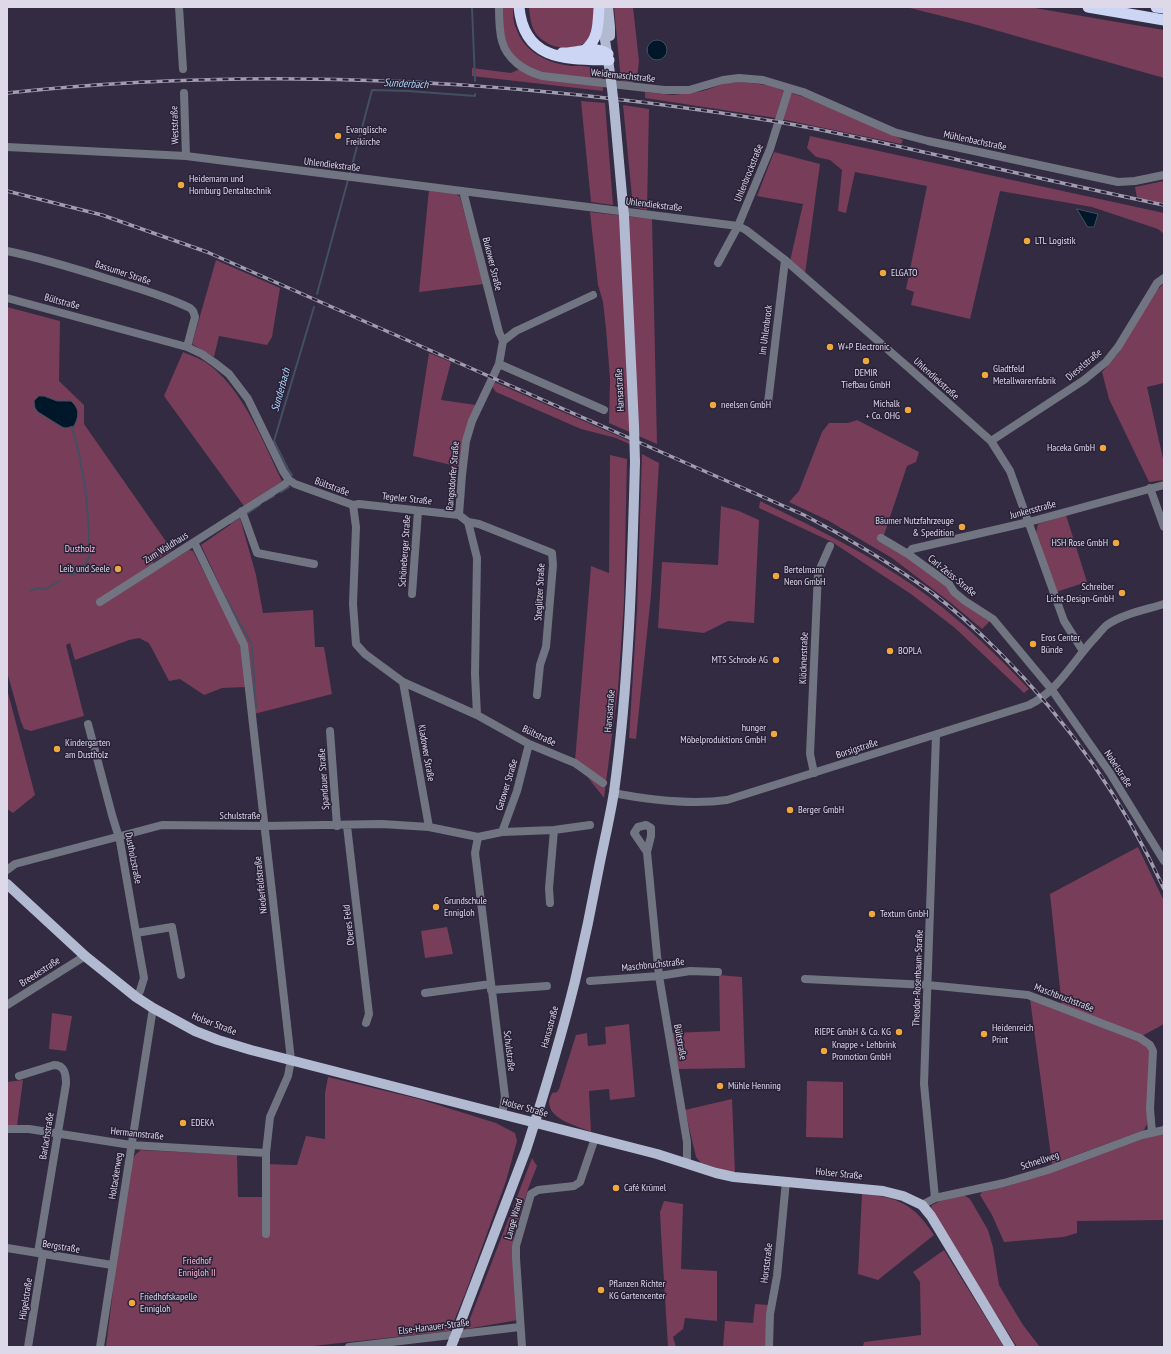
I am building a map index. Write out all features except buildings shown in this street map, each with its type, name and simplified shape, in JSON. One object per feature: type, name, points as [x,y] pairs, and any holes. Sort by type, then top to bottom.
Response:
[{"type":"highway","points":[[519,7],[520,18],[527,36],[533,44],[542,51],[552,56],[562,58],[609,57]]},
{"type":"highway","points":[[523,7],[525,24],[537,42],[547,49],[558,53],[569,54],[585,50],[601,50],[609,57]]},
{"type":"highway","points":[[585,50],[595,39],[598,28],[599,7]]},
{"type":"highway","points":[[1088,7],[1164,20]]},
{"type":"highway","points":[[1156,7],[1164,8]]},
{"type":"main road","name":"Hansastraße","points":[[454,1338],[523,1156],[558,1045],[590,914],[613,793],[623,716],[631,607],[634,426],[623,211],[609,57],[599,7]]},
{"type":"main road","name":"Hansastraße","points":[[608,7],[610,27],[609,57]]},
{"type":"main road","name":"Holser Straße","points":[[7,884],[85,956],[136,997],[195,1031],[218,1040],[534,1124],[657,1154],[716,1173],[734,1177],[883,1191],[903,1196],[922,1205],[931,1216],[1010,1347]]},
{"type":"street","points":[[179,7],[183,69]]},
{"type":"street","name":"Weidemaschstraße","points":[[499,7],[502,42],[510,57],[519,66],[530,73],[542,76],[664,90],[689,90],[723,80],[740,78],[763,80],[789,88]]},
{"type":"street","name":"Mühlenbachstraße","points":[[789,88],[803,92],[894,132],[928,141],[1118,182],[1134,181],[1164,175]]},
{"type":"street","name":"Uhlenbrockstraße","points":[[718,263],[738,226],[770,149],[789,88]]},
{"type":"street","name":"Weststraße","points":[[184,93],[186,156]]},
{"type":"street","name":"Uhlendiekstraße","points":[[7,147],[186,156],[738,226],[746,230],[785,260],[991,441],[1010,471],[1064,621],[1083,651]]},
{"type":"street","name":"Bukower Straße","points":[[463,191],[499,332],[504,341]]},
{"type":"street","name":"Bassumer Straße","points":[[7,251],[44,259],[79,269],[146,291],[190,308],[195,317],[186,346]]},
{"type":"street","name":"Im Uhlenbrock","points":[[768,403],[785,260]]},
{"type":"street","name":"Dieselstraße","points":[[991,441],[1084,380],[1106,362],[1118,347],[1157,283],[1164,278]]},
{"type":"street","points":[[504,341],[516,331],[592,295]]},
{"type":"street","name":"Bültstraße","points":[[7,298],[186,346],[215,363],[229,374],[248,399],[283,471],[289,480],[295,484],[352,505],[356,527],[353,604],[356,644],[365,654],[403,682],[477,715],[529,744],[575,763],[603,783]]},
{"type":"street","name":"Rangstdorfer Straße","points":[[468,522],[458,515],[466,441],[472,421],[499,364],[504,341]]},
{"type":"street","points":[[499,364],[604,410]]},
{"type":"street","name":"Zum Waldhaus","points":[[100,602],[289,480]]},
{"type":"street","name":"Junkersstraße","points":[[908,554],[912,549],[1029,522],[1164,485]]},
{"type":"street","points":[[1150,488],[1164,527]]},
{"type":"street","name":"Tegeler Straße","points":[[352,505],[359,504],[458,515]]},
{"type":"street","name":"Schöneberger Straße","points":[[412,594],[418,510]]},
{"type":"street","points":[[242,511],[257,553],[314,564]]},
{"type":"street","points":[[468,522],[477,558],[475,674],[477,715]]},
{"type":"street","name":"Steglitzer Straße","points":[[468,522],[479,524],[552,553],[553,565],[546,647],[540,665],[536,695]]},
{"type":"street","name":"Carl-Zeiss-Straße","points":[[881,538],[908,554],[949,584],[954,592],[965,601],[994,619],[1052,690]]},
{"type":"street","name":"Niederfeldstraße","points":[[194,542],[244,645],[291,1060],[288,1076],[270,1117],[266,1154],[266,1234]]},
{"type":"street","name":"Klöcknerstraße","points":[[814,774],[810,754],[818,573],[830,546]]},
{"type":"street","name":"Borsigstraße","points":[[613,793],[646,799],[712,802],[727,800],[814,774],[1028,705],[1042,698],[1052,690],[1083,651],[1106,626],[1124,617],[1164,604]]},
{"type":"street","name":"Kladower Straße","points":[[403,682],[429,827]]},
{"type":"street","name":"Nobelstraße","points":[[1052,690],[1110,773],[1164,861]]},
{"type":"street","name":"Dustholzstraße","points":[[88,724],[119,836],[144,978],[140,991],[136,997]]},
{"type":"street","name":"Spandauer Straße","points":[[330,731],[337,826]]},
{"type":"street","name":"Theodor-Rosenbaum-Straße","points":[[935,1198],[924,1094],[936,735]]},
{"type":"street","name":"Gatower Straße","points":[[498,833],[517,791],[529,744]]},
{"type":"street","name":"Schulstraße","points":[[7,870],[15,864],[162,825],[347,826],[382,824],[429,827],[478,837],[498,833]]},
{"type":"street","points":[[498,833],[554,830],[590,825]]},
{"type":"street","name":"Oberes Feld","points":[[347,826],[369,1014],[366,1022]]},
{"type":"street","points":[[550,903],[549,888],[554,830]]},
{"type":"street","name":"Schulstraße","points":[[478,837],[475,854],[505,1098],[502,1115]]},
{"type":"street","name":"Bültstraße","points":[[647,852],[659,976],[687,1142],[687,1164]]},
{"type":"street","points":[[136,933],[172,927],[181,975]]},
{"type":"street","name":"Breedestraße","points":[[7,1005],[85,956]]},
{"type":"street","name":"Maschbruchstraße","points":[[590,981],[659,976],[690,971],[718,972]]},
{"type":"street","name":"Maschbruchstraße","points":[[805,979],[928,985],[1028,995],[1140,1038],[1150,1045],[1153,1052],[1150,1109],[1152,1132]]},
{"type":"street","points":[[425,994],[491,987],[547,986]]},
{"type":"street","name":"Holtackerweg","points":[[100,1347],[153,1008]]},
{"type":"street","name":"Barlachstraße","points":[[19,1076],[48,1065],[59,1065],[64,1070],[66,1084],[41,1254]]},
{"type":"street","name":"Hermannstraße","points":[[7,1128],[30,1129],[131,1145],[266,1154]]},
{"type":"street","name":"Schnellweg","points":[[922,1205],[935,1198],[1004,1183],[1048,1170],[1152,1132],[1164,1130]]},
{"type":"street","name":"Lange Wand","points":[[522,1347],[516,1246],[532,1194],[538,1190],[574,1186],[580,1182],[595,1138]]},
{"type":"street","name":"Horststraße","points":[[769,1347],[770,1314],[777,1276],[786,1181]]},
{"type":"street","name":"Bergstraße","points":[[7,1248],[112,1265]]},
{"type":"street","name":"Hügelstraße","points":[[28,1347],[41,1254]]},
{"type":"street","name":"Else-Hanauer-Straße","points":[[349,1347],[520,1327]]},
{"type":"green space","points":[[502,7],[513,7],[515,26],[525,44],[531,50],[553,62],[571,66],[595,68],[600,72],[602,77],[603,91],[472,76],[472,68],[511,73],[526,66],[513,54],[506,41]]},
{"type":"green space","points":[[529,7],[593,7],[593,27],[590,37],[583,44],[578,46],[561,48],[551,45],[541,38],[534,30],[531,23]]},
{"type":"green space","points":[[614,7],[633,7],[639,61],[637,79],[632,83],[621,81]]},
{"type":"green space","points":[[906,7],[1029,7],[1164,30],[1164,78],[970,23]]},
{"type":"green space","points":[[741,82],[767,85],[804,97],[903,140],[901,144],[776,118],[645,98],[645,92],[673,95],[703,91],[726,83]]},
{"type":"green space","points":[[581,101],[605,103],[613,205],[591,202]]},
{"type":"green space","points":[[623,105],[649,109],[647,210],[633,207]]},
{"type":"green space","points":[[810,136],[1164,213],[1164,234],[1158,229],[1092,207],[1000,191],[970,319],[911,305],[914,292],[906,289],[927,186],[855,172],[846,213],[838,211],[842,170],[830,160],[816,157],[807,148]]},
{"type":"green space","points":[[774,152],[820,164],[805,274],[790,261],[803,204],[757,196]]},
{"type":"green space","points":[[1164,181],[1164,203],[1137,198],[1135,187]]},
{"type":"green space","points":[[429,189],[455,193],[460,197],[484,284],[419,292]]},
{"type":"green space","points":[[590,212],[652,218],[657,444],[609,423],[610,378],[606,329],[603,302],[598,285]]},
{"type":"green space","points":[[216,260],[280,288],[272,337],[267,345],[219,336],[214,357],[192,344]]},
{"type":"green space","points":[[1164,283],[1164,383],[1147,387],[1164,463],[1164,480],[1149,482],[1109,399],[1102,372],[1118,354],[1154,293]]},
{"type":"green space","name":"Dustholz","points":[[7,307],[60,321],[59,381],[84,405],[84,424],[172,550],[153,562],[157,570],[189,550],[193,551],[237,636],[242,654],[247,687],[222,688],[204,695],[180,679],[169,681],[149,643],[139,638],[129,640],[75,660],[70,643],[66,645],[84,716],[31,731],[24,729],[7,672]]},
{"type":"green space","points":[[183,352],[205,362],[218,372],[230,385],[250,416],[282,481],[244,506],[164,396]]},
{"type":"green space","points":[[429,353],[451,362],[441,400],[476,405],[460,467],[413,456]]},
{"type":"green space","points":[[492,381],[634,443],[634,446],[616,438],[581,429],[496,392],[493,388]]},
{"type":"green space","points":[[857,420],[919,452],[916,462],[907,466],[883,538],[991,620],[982,629],[951,603],[892,558],[829,521],[789,502],[799,491],[822,432],[829,423],[848,423]]},
{"type":"green space","points":[[642,454],[659,463],[651,595],[636,739],[629,738],[637,611]]},
{"type":"green space","points":[[610,455],[627,459],[624,602],[618,689],[604,798],[575,761],[591,566],[609,573]]},
{"type":"green space","points":[[760,501],[804,522],[889,569],[929,597],[968,629],[1029,689],[1024,693],[955,628],[911,594],[832,542],[759,508]]},
{"type":"green space","points":[[721,506],[739,511],[759,520],[754,623],[728,621],[704,633],[658,628],[662,562],[718,565]]},
{"type":"green space","points":[[1066,515],[1087,582],[1056,592],[1036,533],[1038,524]]},
{"type":"green space","points":[[240,518],[256,575],[263,613],[313,610],[315,647],[324,647],[332,694],[254,714],[244,638],[201,545]]},
{"type":"green space","points":[[7,689],[35,795],[13,813],[7,809]]},
{"type":"green space","points":[[1138,847],[1164,901],[1164,1024],[1142,1036],[1062,1007],[1050,894]]},
{"type":"green space","points":[[447,927],[453,954],[425,958],[421,931]]},
{"type":"green space","points":[[719,975],[742,977],[745,1068],[678,1069],[672,1033],[720,1031]]},
{"type":"green space","points":[[1030,999],[1139,1041],[1148,1048],[1150,1056],[1147,1124],[1144,1130],[1052,1164]]},
{"type":"green space","points":[[52,1013],[72,1016],[66,1051],[49,1049]]},
{"type":"green space","points":[[629,1024],[635,1097],[610,1100],[609,1089],[589,1091],[591,1132],[565,1122],[559,1118],[550,1108],[549,1101],[552,1093],[557,1092],[559,1089],[576,1035],[587,1033],[588,1046],[606,1044],[605,1027]]},
{"type":"green space","name":"Friedhof Ennigloh II","points":[[328,1077],[419,1099],[496,1123],[515,1133],[517,1141],[506,1181],[450,1331],[304,1347],[106,1347],[116,1266],[132,1162],[135,1155],[141,1150],[237,1155],[238,1197],[264,1197],[264,1164],[297,1165],[306,1136],[325,1139],[325,1093]]},
{"type":"green space","points":[[23,1080],[17,1126],[7,1126],[7,1082]]},
{"type":"green space","points":[[807,1081],[843,1082],[843,1138],[806,1137]]},
{"type":"green space","points":[[732,1099],[735,1174],[701,1163],[696,1157],[685,1110]]},
{"type":"green space","points":[[1157,1134],[1164,1134],[1164,1220],[1077,1221],[1077,1233],[1064,1237],[1004,1242],[992,1215],[980,1195],[982,1192],[1005,1187]]},
{"type":"green space","points":[[532,1158],[537,1166],[515,1230],[512,1250],[518,1320],[466,1329]]},
{"type":"green space","points":[[862,1194],[886,1197],[904,1204],[912,1209],[927,1224],[934,1235],[878,1280],[858,1274]]},
{"type":"green space","points":[[964,1195],[970,1199],[988,1230],[993,1247],[999,1285],[1023,1325],[1040,1347],[1017,1347],[930,1210],[932,1205],[940,1201]]},
{"type":"green space","points":[[664,1201],[683,1204],[681,1269],[717,1271],[717,1321],[685,1318],[683,1329],[673,1337],[676,1347],[668,1347],[660,1212]]},
{"type":"green space","points":[[944,1250],[1004,1347],[863,1347],[864,1342],[921,1335],[920,1282],[913,1272]]},
{"type":"green space","points":[[755,1304],[768,1305],[765,1347],[723,1347],[725,1321],[753,1323]]},
{"type":"water","points":[[657,40],[664,43],[667,50],[664,57],[657,60],[650,57],[647,50],[650,43]]},
{"type":"water","points":[[1077,209],[1098,214],[1094,227],[1088,227]]},
{"type":"water","points":[[39,396],[44,396],[57,401],[71,401],[76,407],[78,413],[74,426],[66,428],[62,427],[38,412],[35,408],[34,401]]},
{"type":"waterway","name":"Sunderbach","points":[[472,7],[475,81]]},
{"type":"waterway","name":"Sunderbach","points":[[350,173],[372,90],[475,96],[475,94]]},
{"type":"waterway","name":"Sunderbach","points":[[317,294],[348,180]]},
{"type":"waterway","name":"Sunderbach","points":[[292,475],[274,441],[314,307]]},
{"type":"waterway","points":[[71,575],[77,572],[87,562],[89,556],[89,529],[85,486],[78,449],[72,428]]},
{"type":"waterway","name":"Sunderbach","points":[[281,492],[289,487]]},
{"type":"waterway","name":"Sunderbach","points":[[265,501],[274,496]]},
{"type":"waterway","name":"Sunderbach","points":[[248,513],[260,505]]},
{"type":"waterway","name":"Sunderbach","points":[[231,523],[240,518]]},
{"type":"waterway","points":[[30,591],[38,588],[46,589],[60,581]]},
{"type":"waterway","name":"Sunderbach","points":[[221,590],[251,643]]},
{"type":"waterway","name":"Sunderbach","points":[[252,647],[256,708]]},
{"type":"railway","points":[[7,93],[104,84],[200,80],[297,79],[394,81],[491,87],[587,96],[683,108],[802,126],[1164,205]]},
{"type":"railway","points":[[7,191],[102,215],[207,252],[804,515],[869,551],[931,592],[958,613],[999,652],[1049,706],[1071,734],[1112,793],[1131,824],[1164,889]]},
{"type":"place","name":"Evanglische Freikirche","points":[[338,136]]},
{"type":"place","name":"Heidemann und Homburg Dentaltechnik","points":[[181,185]]},
{"type":"place","name":"LTL Logistik","points":[[1027,241]]},
{"type":"place","name":"ELGATO","points":[[883,273]]},
{"type":"place","name":"W+P Electronic","points":[[830,347]]},
{"type":"place","name":"DEMIR Tiefbau GmbH","points":[[866,361]]},
{"type":"place","name":"Gladtfeld Metallwarenfabrik","points":[[985,375]]},
{"type":"place","name":"neelsen GmbH","points":[[713,405]]},
{"type":"place","name":"Michalk + Co. OHG","points":[[908,410]]},
{"type":"place","name":"Haceka GmbH","points":[[1103,448]]},
{"type":"place","name":"Bäumer Nutzfahrzeuge & Spedition","points":[[962,527]]},
{"type":"place","name":"HSH Rose GmbH","points":[[1116,543]]},
{"type":"place","name":"Leib und Seele","points":[[118,569]]},
{"type":"place","name":"Bertelmann Neon GmbH","points":[[776,576]]},
{"type":"place","name":"Schreiber Licht-Design-GmbH","points":[[1122,593]]},
{"type":"place","name":"Eros Center Bünde","points":[[1033,644]]},
{"type":"place","name":"BOPLA","points":[[890,651]]},
{"type":"place","name":"MTS Schrode AG","points":[[776,660]]},
{"type":"place","name":"hunger Möbelproduktions GmbH","points":[[774,734]]},
{"type":"place","name":"Kindergarten am Dustholz","points":[[57,749]]},
{"type":"place","name":"Berger GmbH","points":[[790,810]]},
{"type":"place","name":"Grundschule Ennigloh","points":[[436,907]]},
{"type":"place","name":"Textum GmbH","points":[[872,914]]},
{"type":"place","name":"RIEPE GmbH & Co. KG","points":[[899,1032]]},
{"type":"place","name":"Heidenreich Print","points":[[984,1034]]},
{"type":"place","name":"Knappe + Lehbrink Promotion GmbH","points":[[824,1051]]},
{"type":"place","name":"Mühle Henning","points":[[720,1086]]},
{"type":"place","name":"EDEKA","points":[[183,1123]]},
{"type":"place","name":"Café Krümel","points":[[616,1188]]},
{"type":"place","name":"Pflanzen Richter KG Gartencenter","points":[[601,1290]]},
{"type":"place","name":"Friedhofskapelle Ennigloh","points":[[132,1303]]}]
